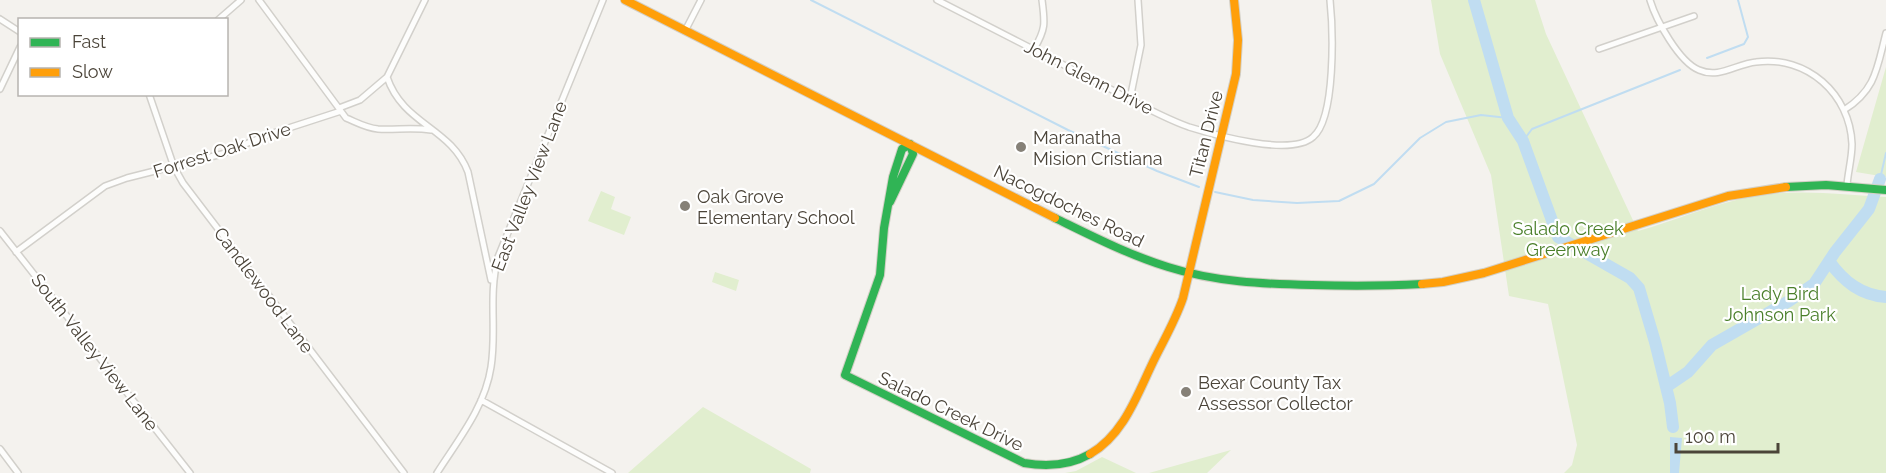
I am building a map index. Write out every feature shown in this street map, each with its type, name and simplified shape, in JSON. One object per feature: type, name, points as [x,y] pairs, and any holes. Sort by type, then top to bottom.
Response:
[{"type":"main road","name":"Nacogdoches Road","points":[[625,0],[1101,241],[1189,273],[1252,284],[1376,287],[1443,282],[1508,266],[1728,196],[1763,188],[1847,185],[1886,190]]},
{"type":"main road","name":"Titan Drive","points":[[1082,458],[1106,443],[1120,427],[1179,309],[1236,74],[1238,40],[1234,0]]},
{"type":"main road","name":"Salado Creek Drive","points":[[910,144],[901,150],[893,177],[884,228],[880,274],[844,375],[1024,463],[1042,466],[1062,465],[1082,458]]},
{"type":"street","points":[[220,18],[241,0]]},
{"type":"street","points":[[259,0],[346,118],[377,129],[415,127],[433,130]]},
{"type":"street","points":[[425,0],[387,78],[399,102],[454,146],[465,165],[492,285]]},
{"type":"street","name":"East Valley View Lane","points":[[437,473],[482,400],[486,389],[491,365],[492,285],[502,246],[603,0]]},
{"type":"street","points":[[685,31],[701,0]]},
{"type":"street","name":"John Glenn Drive","points":[[937,0],[1187,126],[1242,140],[1287,145],[1301,144],[1315,135],[1323,123],[1330,81],[1333,41],[1330,0]]},
{"type":"street","points":[[1034,49],[1041,39],[1046,24],[1042,0]]},
{"type":"street","points":[[1130,99],[1141,45],[1138,0]]},
{"type":"street","points":[[1650,0],[1662,27],[1682,56],[1696,69],[1715,74],[1753,62],[1770,61],[1791,64],[1813,74],[1825,83],[1839,100],[1850,132],[1852,146],[1847,185]]},
{"type":"street","points":[[1599,49],[1694,16]]},
{"type":"street","points":[[0,19],[18,31]]},
{"type":"street","points":[[1844,110],[1864,95],[1874,81],[1886,33]]},
{"type":"street","points":[[0,89],[18,51]]},
{"type":"street","name":"Forrest Oak Drive","points":[[16,252],[105,186],[127,178],[222,154],[267,135],[340,110],[360,100],[387,78]]},
{"type":"street","name":"Candlewood Lane","points":[[150,96],[174,167],[183,183],[404,473]]},
{"type":"street","name":"South Valley View Lane","points":[[0,231],[190,473]]},
{"type":"street","points":[[482,400],[612,473]]},
{"type":"street","points":[[0,449],[18,473]]},
{"type":"green space","points":[[1431,0],[1535,0],[1546,34],[1638,231],[1720,204],[1754,196],[1800,192],[1886,197],[1886,473],[1564,473],[1572,465],[1577,445],[1548,304],[1509,296],[1491,175],[1440,54]]},
{"type":"green space","points":[[1886,67],[1886,177],[1856,172]]},
{"type":"green space","points":[[601,191],[615,197],[611,209],[631,217],[624,235],[588,221]]},
{"type":"green space","points":[[715,272],[739,280],[736,291],[712,282]]},
{"type":"green space","points":[[703,407],[811,469],[810,473],[628,473]]},
{"type":"green space","points":[[1231,450],[1207,473],[1149,473]]},
{"type":"green space","points":[[1102,457],[1136,473],[1065,473],[1076,471]]},
{"type":"water","points":[[1670,437],[1682,438],[1679,473],[1670,473]]},
{"type":"waterway","points":[[811,0],[1068,130],[1157,171],[1199,187]]},
{"type":"waterway","points":[[1474,0],[1508,118],[1523,141],[1558,237],[1630,278],[1639,288],[1670,403],[1673,427]]},
{"type":"waterway","points":[[1707,58],[1744,44],[1748,37],[1738,0]]},
{"type":"waterway","points":[[1523,141],[1532,129],[1680,70]]},
{"type":"waterway","points":[[1215,192],[1253,200],[1297,203],[1339,201],[1374,184],[1420,138],[1446,122],[1481,115],[1508,118]]},
{"type":"waterway","points":[[1880,179],[1886,153]]},
{"type":"waterway","points":[[1666,387],[1688,372],[1712,345],[1814,284],[1835,252],[1869,209],[1880,179]]},
{"type":"waterway","points":[[1829,261],[1854,286],[1877,296],[1886,297]]},
{"type":"traffic: fast","points":[[890,202],[913,154],[910,144],[902,149],[893,177],[884,228],[880,275],[845,375],[1024,463],[1058,464],[1074,461],[1090,454]]},
{"type":"traffic: fast","points":[[1786,187],[1826,185],[1886,190]]},
{"type":"traffic: fast","points":[[1055,218],[1139,257],[1203,276],[1294,285],[1422,284]]},
{"type":"traffic: slow","points":[[625,0],[1055,218]]},
{"type":"traffic: slow","points":[[1090,454],[1113,435],[1129,411],[1183,298],[1236,74],[1238,40],[1234,0]]},
{"type":"traffic: slow","points":[[1422,284],[1484,273],[1728,196],[1786,187]]},
{"type":"place","name":"Maranatha Mision Cristiana","points":[[1021,147]]},
{"type":"place","name":"Oak Grove Elementary School","points":[[685,206]]},
{"type":"place","name":"Bexar County Tax Assessor Collector","points":[[1186,392]]},
{"type":"park label","name":"Salado Creek Greenway","points":[[1568,238]]},
{"type":"park label","name":"Lady Bird Johnson Park","points":[[1780,303]]}]
